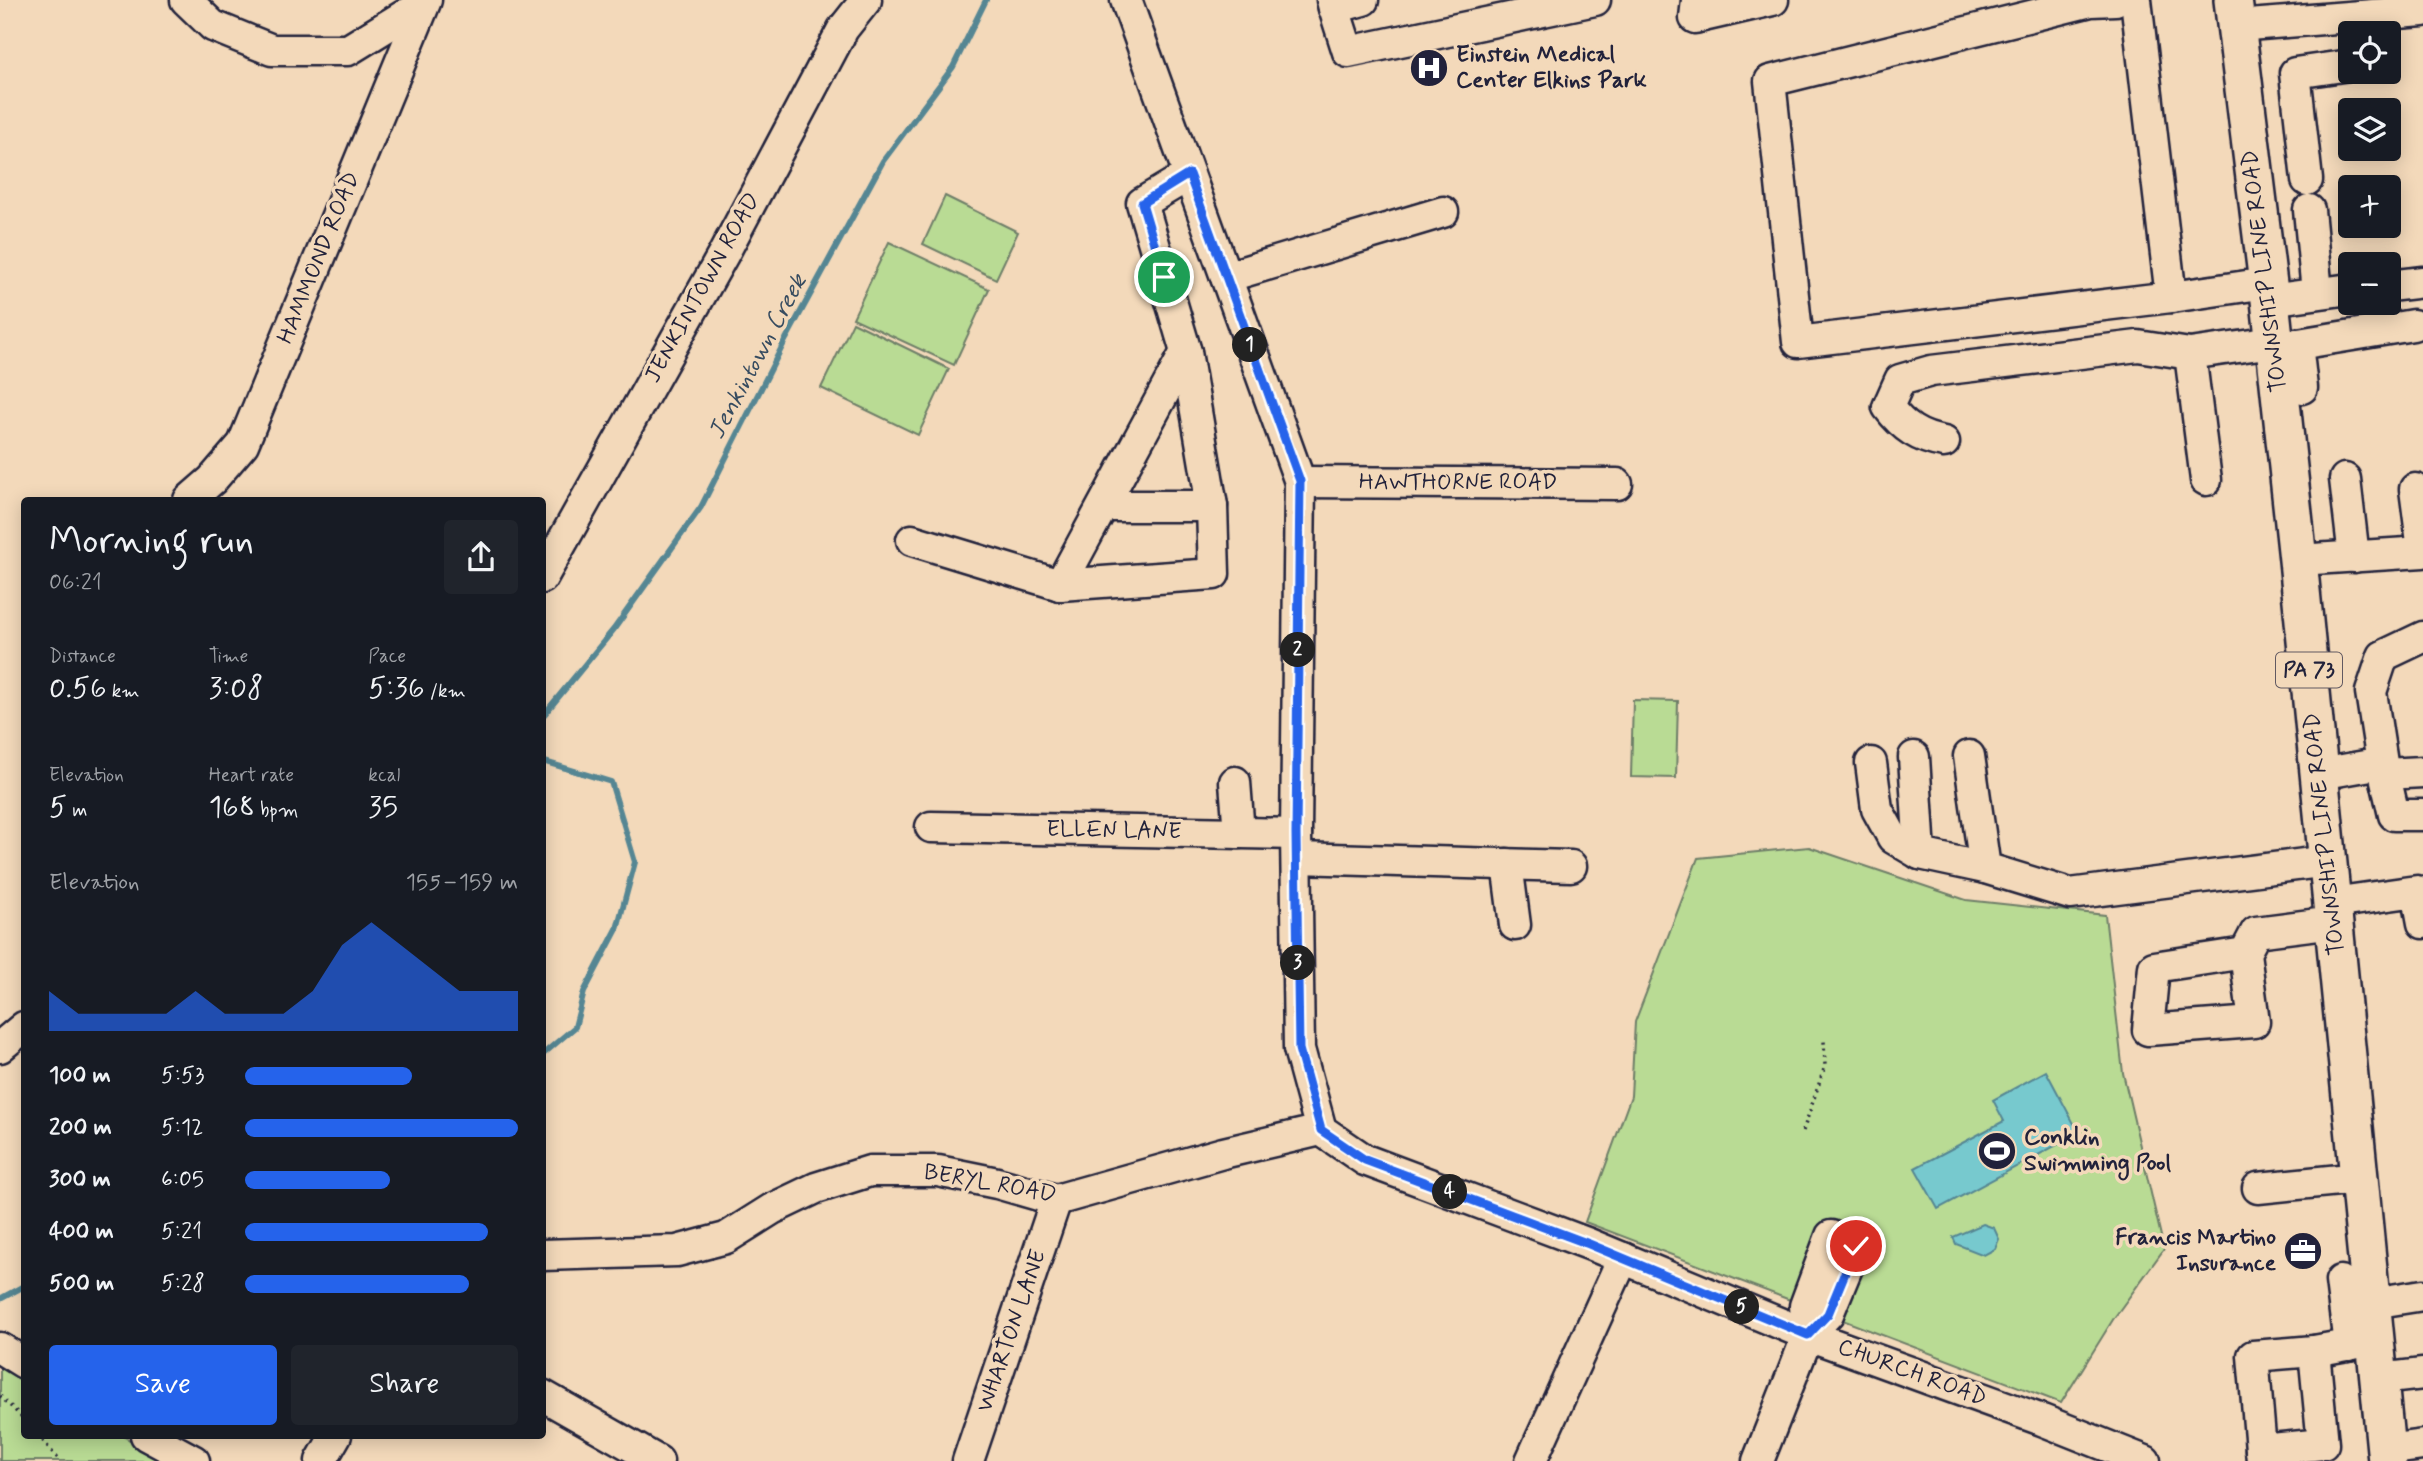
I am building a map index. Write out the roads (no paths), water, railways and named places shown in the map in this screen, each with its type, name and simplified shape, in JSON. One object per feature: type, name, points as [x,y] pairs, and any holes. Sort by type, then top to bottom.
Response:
[{"type":"main road","name":"TOWNSHIP LINE ROAD","points":[[2234,13],[2269,291],[2281,344],[2298,560],[2372,1303],[2362,1343],[2380,1379],[2387,1455]]},
{"type":"street","points":[[186,0],[213,26],[272,50],[348,50],[424,2]]},
{"type":"street","name":"JENKINTOWN ROAD","points":[[546,571],[723,255],[843,29],[866,0]]},
{"type":"street","points":[[1126,0],[1300,481],[1297,846],[1299,1049],[1321,1130]]},
{"type":"street","points":[[1363,0],[1333,4],[1348,52],[1595,0]]},
{"type":"street","points":[[1697,0],[1695,18],[1773,0]]},
{"type":"street","points":[[2115,0],[2091,1],[1770,81],[1798,342],[2171,298],[2269,291],[2338,290]]},
{"type":"street","points":[[2136,0],[2171,298]]},
{"type":"street","name":"HAMMOND ROAD","points":[[192,497],[212,480],[243,444],[424,2]]},
{"type":"street","points":[[2234,13],[2358,16],[2423,11]]},
{"type":"street","points":[[2306,180],[2295,73],[2338,67]]},
{"type":"street","points":[[912,540],[1060,585],[1214,574],[1212,506],[1186,352],[1142,203],[1189,174]]},
{"type":"street","points":[[2309,210],[2317,292]]},
{"type":"street","points":[[1226,277],[1443,212]]},
{"type":"street","points":[[2401,285],[2423,282]]},
{"type":"street","points":[[1944,442],[1926,439],[1900,423],[1888,407],[1900,380],[1931,371],[2138,346],[2190,354],[2413,326]]},
{"type":"street","points":[[2281,344],[2302,388]]},
{"type":"street","points":[[1060,585],[1186,352]]},
{"type":"street","points":[[2190,354],[2206,480]]},
{"type":"street","points":[[2345,479],[2354,557]]},
{"type":"street","name":"HAWTHORNE ROAD","points":[[1300,481],[1617,484]]},
{"type":"street","points":[[2298,560],[2423,551],[2414,489]]},
{"type":"street","points":[[1104,506],[1212,506]]},
{"type":"street","points":[[2423,637],[2383,656],[2371,692],[2394,815],[2423,815]]},
{"type":"street","points":[[1969,756],[1984,868]]},
{"type":"street","points":[[1914,757],[1920,854]]},
{"type":"street","points":[[1871,763],[1877,810],[1893,838],[1920,854],[1984,868],[2070,894],[2328,861]]},
{"type":"street","points":[[2320,774],[2384,769],[2423,772]]},
{"type":"street","points":[[1235,782],[1239,833]]},
{"type":"street","name":"ELLEN LANE","points":[[932,827],[1239,833],[1297,846],[1507,864],[1571,866]]},
{"type":"street","points":[[1507,864],[1516,925]]},
{"type":"street","points":[[2245,953],[2256,933],[2417,891],[2423,923]]},
{"type":"street","points":[[0,1047],[21,1030]]},
{"type":"street","name":"BERYL ROAD","points":[[546,1255],[677,1251],[726,1238],[772,1209],[816,1188],[870,1171],[938,1171],[998,1183],[1056,1200],[1223,1153],[1321,1130]]},
{"type":"street","name":"CHURCH ROAD","points":[[1321,1130],[1365,1160],[1623,1258],[1808,1335],[2042,1420],[2145,1461]]},
{"type":"street","points":[[2258,1188],[2360,1178]]},
{"type":"street","name":"WHARTON LANE","points":[[968,1461],[1056,1200]]},
{"type":"street","points":[[1758,1461],[1808,1335],[1805,1306],[1843,1241]]},
{"type":"street","points":[[1531,1461],[1623,1258]]},
{"type":"street","points":[[2314,1351],[2323,1444],[2261,1455],[2253,1356],[2314,1351],[2362,1343],[2341,1281]]},
{"type":"street","points":[[2372,1303],[2423,1295]]},
{"type":"street","points":[[0,1348],[21,1361]]},
{"type":"street","points":[[2380,1379],[2423,1374]]},
{"type":"street","points":[[546,1397],[658,1461]]},
{"type":"street","points":[[153,1439],[194,1461]]},
{"type":"street","points":[[321,1461],[334,1439]]},
{"type":"street","points":[[2387,1455],[2423,1445]]},
{"type":"water","name":"Conklin Swimming Pool","points":[[2046,1071],[2079,1133],[1938,1209],[1915,1168],[2004,1121],[1993,1100]]},
{"type":"water","points":[[1983,1224],[1994,1228],[1999,1239],[1995,1249],[1984,1255],[1956,1244],[1953,1237]]},
{"type":"waterway","name":"Jenkintown Creek","points":[[546,712],[614,629],[701,507],[786,339],[883,161],[953,67],[986,0]]},
{"type":"waterway","name":"Jenkintown Creek","points":[[546,762],[611,782],[635,862],[617,929],[584,992],[575,1027],[546,1052]]},
{"type":"waterway","name":"Jenkintown Creek","points":[[0,1299],[21,1288]]},
{"type":"place","name":"Einstein Medical Center Elkins Park","points":[[1429,68]]},
{"type":"place","name":"Conklin Swimming Pool","points":[[1997,1151]]},
{"type":"place","name":"Francis Martino Insurance","points":[[2303,1251]]}]
